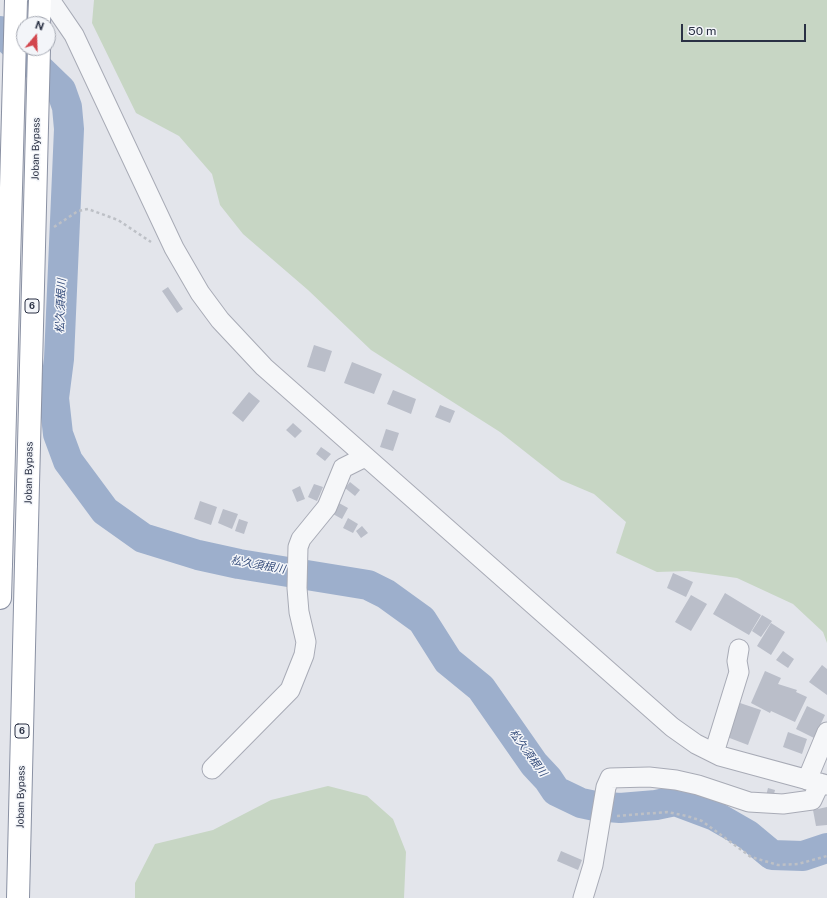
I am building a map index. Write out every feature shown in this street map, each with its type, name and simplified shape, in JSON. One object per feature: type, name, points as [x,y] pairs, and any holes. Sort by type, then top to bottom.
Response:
[{"type":"highway","points":[[0,598],[16,0]]},
{"type":"highway","points":[[39,16],[40,0]]},
{"type":"highway","name":"Joban Bypass","points":[[18,898],[38,56]]},
{"type":"street","points":[[50,0],[74,35],[172,244],[200,293],[237,340],[264,367],[365,457],[672,727],[696,744],[714,753],[818,783]]},
{"type":"street","points":[[212,768],[290,690],[304,655],[306,642],[299,612],[296,588],[298,547],[301,539],[327,507],[343,468],[365,457]]},
{"type":"street","points":[[714,753],[739,672],[737,661],[739,649]]},
{"type":"street","points":[[583,898],[593,865],[601,816],[610,778],[649,777],[676,780],[698,785],[749,802],[783,804],[812,800],[818,783],[827,732]]},
{"type":"street","points":[[575,898],[593,865]]},
{"type":"path","points":[[52,228],[78,211],[88,209],[118,220],[157,245],[172,244]]},
{"type":"path","points":[[601,816],[667,812],[687,816],[702,821],[751,857],[778,865],[798,864],[827,856]]},
{"type":"green space","points":[[94,0],[827,0],[827,643],[823,632],[793,604],[737,578],[687,571],[657,572],[616,553],[626,522],[594,494],[561,480],[500,432],[371,350],[308,290],[243,234],[220,205],[212,174],[179,136],[136,113],[92,23]]},
{"type":"green space","points":[[328,786],[367,796],[393,819],[406,852],[404,898],[135,898],[135,883],[155,844],[213,830],[271,800]]},
{"type":"building","points":[[168,287],[183,309],[177,313],[162,291]]},
{"type":"building","points":[[314,345],[332,351],[325,372],[307,367]]},
{"type":"building","points":[[352,362],[382,374],[374,394],[344,383]]},
{"type":"building","points":[[393,390],[416,399],[411,414],[387,404]]},
{"type":"building","points":[[249,392],[260,401],[243,422],[232,413]]},
{"type":"building","points":[[440,405],[455,411],[450,423],[435,417]]},
{"type":"building","points":[[293,423],[302,431],[295,438],[286,430]]},
{"type":"building","points":[[386,429],[399,433],[393,451],[380,447]]},
{"type":"building","points":[[321,447],[331,454],[325,461],[316,454]]},
{"type":"building","points":[[350,482],[360,490],[355,496],[345,488]]},
{"type":"building","points":[[314,484],[323,487],[317,501],[308,497]]},
{"type":"building","points":[[300,486],[305,499],[297,502],[292,490]]},
{"type":"building","points":[[200,501],[217,507],[211,525],[194,519]]},
{"type":"building","points":[[339,503],[348,508],[342,519],[333,514]]},
{"type":"building","points":[[223,509],[238,514],[232,529],[218,523]]},
{"type":"building","points":[[348,518],[358,524],[353,533],[343,528]]},
{"type":"building","points":[[239,519],[248,522],[244,534],[235,531]]},
{"type":"building","points":[[362,526],[368,533],[361,538],[356,531]]},
{"type":"building","points":[[673,573],[693,582],[686,597],[667,588]]},
{"type":"building","points":[[725,593],[761,615],[749,635],[713,614]]},
{"type":"building","points":[[691,595],[707,604],[691,631],[675,622]]},
{"type":"building","points":[[762,615],[772,621],[761,637],[752,631]]},
{"type":"building","points":[[771,623],[785,632],[771,655],[757,646]]},
{"type":"building","points":[[783,651],[794,659],[788,668],[776,660]]},
{"type":"building","points":[[822,665],[827,669],[827,695],[809,682]]},
{"type":"building","points":[[765,671],[781,678],[778,684],[797,690],[796,692],[807,697],[795,722],[771,711],[770,713],[751,703]]},
{"type":"building","points":[[740,703],[761,710],[748,745],[727,737]]},
{"type":"building","points":[[807,706],[825,715],[814,738],[796,729]]},
{"type":"building","points":[[788,732],[807,739],[802,754],[783,747]]},
{"type":"building","points":[[768,788],[775,790],[773,798],[766,796]]},
{"type":"building","points":[[827,807],[827,825],[816,826],[813,810]]},
{"type":"building","points":[[561,851],[582,860],[578,870],[557,861]]},
{"type":"waterway","name":"松久須根川","points":[[0,31],[61,90],[67,107],[69,129],[59,359],[54,398],[58,434],[68,461],[105,511],[143,538],[198,555],[239,564],[368,585],[386,594],[422,620],[448,661],[481,688],[534,764],[548,779],[556,791],[581,803],[620,808],[656,805],[675,801],[715,816],[748,835],[772,855],[803,856],[827,848]]}]
